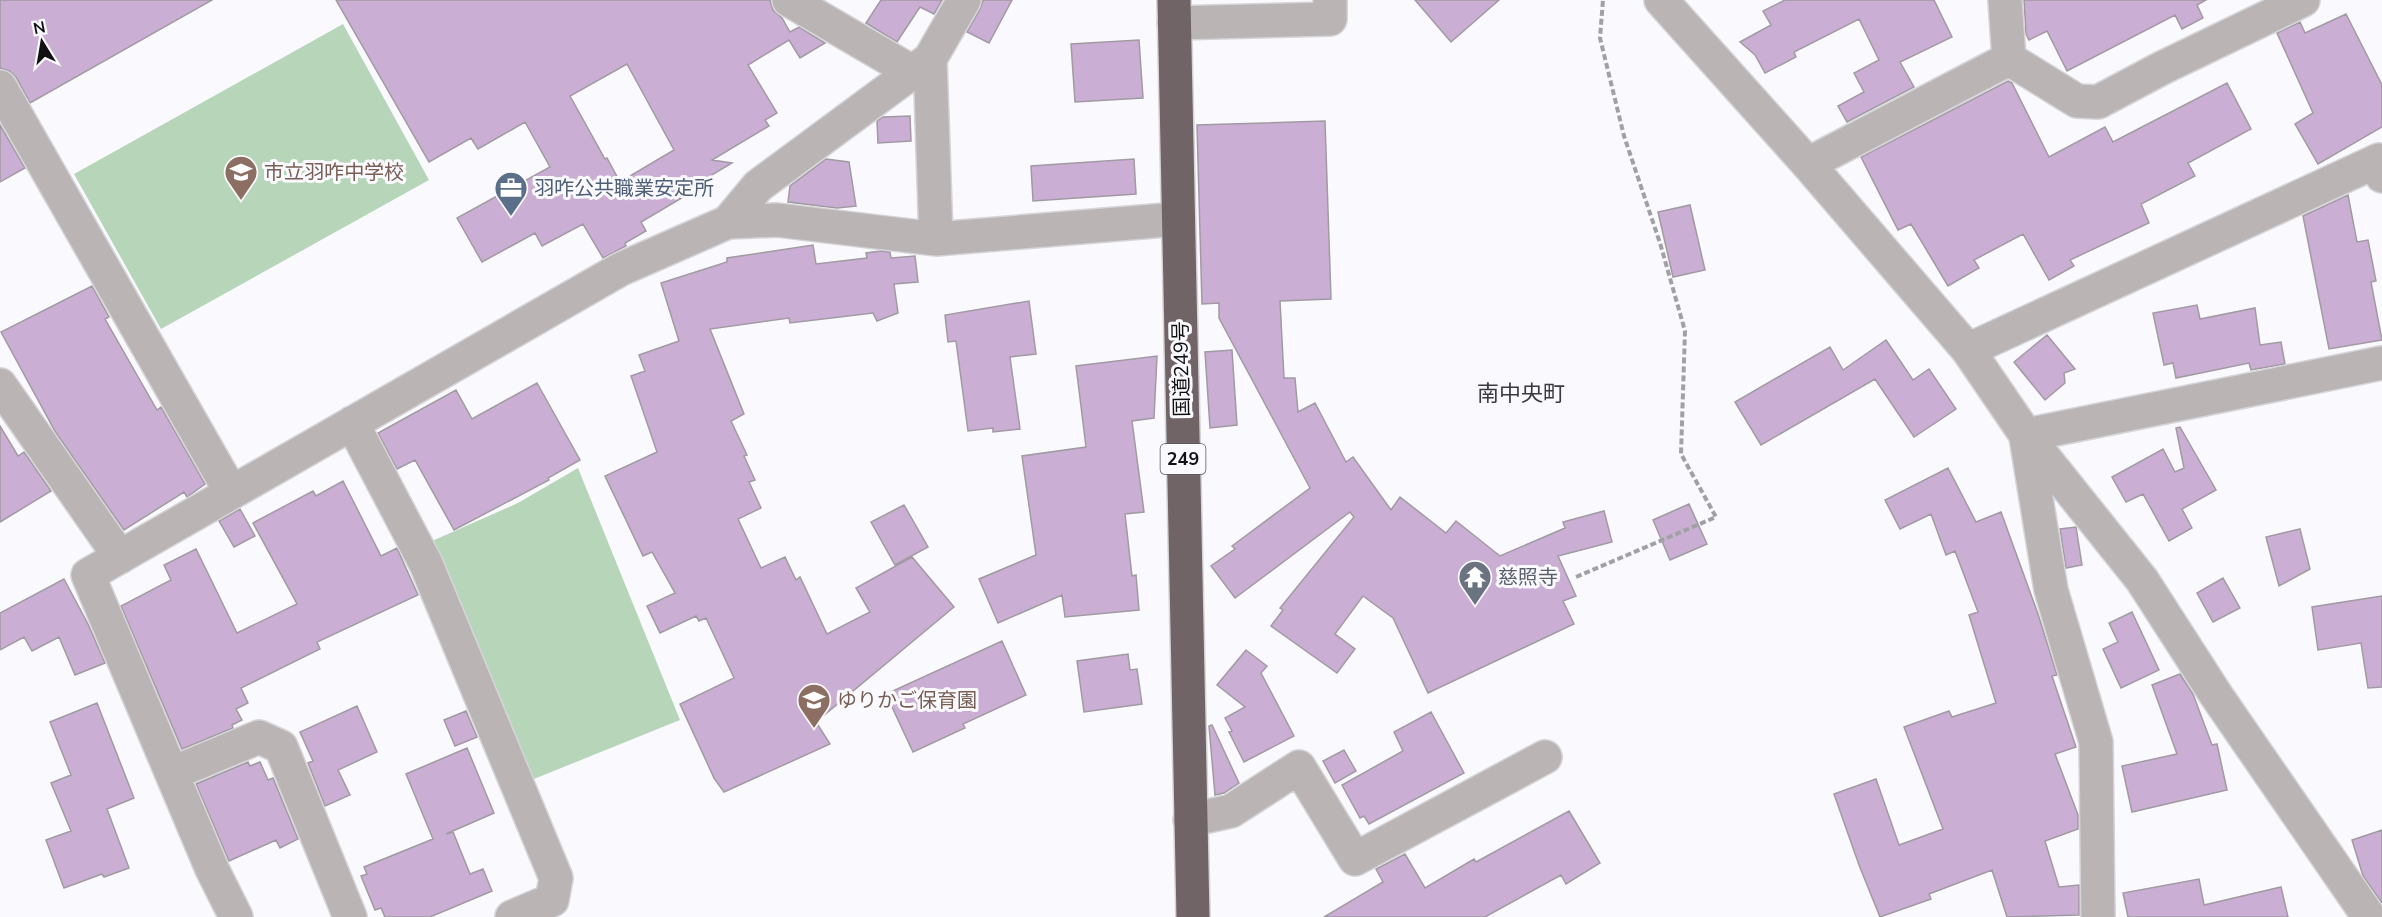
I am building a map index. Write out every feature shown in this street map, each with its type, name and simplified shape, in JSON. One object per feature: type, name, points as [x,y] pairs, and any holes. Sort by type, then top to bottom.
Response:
[{"type":"highway","name":"国道249号","points":[[1174,12],[1193,917]]},
{"type":"street","points":[[789,0],[922,66]]},
{"type":"street","points":[[728,222],[758,186],[922,66],[964,0]]},
{"type":"street","points":[[1174,12],[1330,19],[1330,0]]},
{"type":"street","points":[[1661,0],[1808,164],[1968,350],[2026,435],[2142,580],[2216,695],[2368,917]]},
{"type":"street","points":[[2005,0],[2009,59]]},
{"type":"street","points":[[2009,59],[2078,101],[2098,102],[2172,63],[2303,0]]},
{"type":"street","points":[[1808,164],[2009,59]]},
{"type":"street","points":[[922,66],[936,239]]},
{"type":"street","points":[[0,88],[231,492]]},
{"type":"street","points":[[1968,350],[2379,160],[2382,176]]},
{"type":"street","points":[[236,917],[212,869],[88,575],[621,269],[728,222],[777,220],[936,239],[1178,219]]},
{"type":"street","points":[[2026,435],[2382,363]]},
{"type":"street","points":[[0,385],[120,556]]},
{"type":"street","points":[[352,423],[426,564],[556,878],[552,900],[512,917]]},
{"type":"street","points":[[2026,435],[2051,590],[2096,742],[2098,917]]},
{"type":"street","points":[[173,773],[259,737],[281,747],[350,917]]},
{"type":"street","points":[[1190,820],[1231,811],[1299,767],[1355,859],[1545,757]]},
{"type":"path","points":[[1576,577],[1716,517],[1681,454],[1685,331],[1660,243],[1624,136],[1600,38],[1603,0]]},
{"type":"green space","points":[[343,24],[429,180],[161,329],[74,174]]},
{"type":"green space","points":[[578,468],[680,720],[529,781],[432,541],[518,503]]},
{"type":"building","points":[[0,0],[212,0],[30,103],[16,77],[0,68]]},
{"type":"building","points":[[336,0],[770,0],[773,10],[782,18],[790,32],[799,27],[825,43],[800,58],[789,40],[748,65],[777,113],[765,120],[769,126],[712,160],[732,163],[700,182],[702,186],[641,222],[646,231],[625,243],[626,246],[603,258],[583,224],[542,246],[535,233],[482,262],[457,218],[550,167],[525,122],[478,149],[471,138],[429,162]],"holes":[[[627,64],[674,150],[620,182],[570,96]]]},
{"type":"building","points":[[881,0],[942,0],[934,14],[920,7],[897,42],[866,23]]},
{"type":"building","points":[[983,0],[1012,0],[989,43],[967,32]]},
{"type":"building","points":[[1415,0],[1499,0],[1451,42]]},
{"type":"building","points":[[1785,0],[1934,0],[1952,37],[1900,62],[1914,87],[1847,122],[1838,106],[1864,92],[1854,73],[1879,60],[1859,19],[1794,52],[1796,57],[1765,73],[1755,55],[1740,42],[1771,25],[1763,11]]},
{"type":"building","points":[[2024,0],[2206,0],[2197,5],[2203,18],[2182,29],[2175,15],[2067,71],[2047,31],[2029,40],[2026,34]]},
{"type":"building","points":[[2346,14],[2382,85],[2382,127],[2318,164],[2295,124],[2313,113],[2277,33],[2300,22],[2305,33]]},
{"type":"building","points":[[1139,40],[1143,98],[1075,102],[1071,44]]},
{"type":"building","points":[[2008,81],[2012,83],[2049,157],[2105,127],[2113,142],[2227,83],[2251,129],[2188,163],[2195,176],[2141,204],[2149,223],[2070,260],[2074,266],[2049,280],[2023,234],[1974,260],[1979,268],[1948,286],[1911,224],[1898,230],[1861,157]]},
{"type":"building","points":[[910,116],[911,141],[878,143],[877,121],[883,117]]},
{"type":"building","points":[[1325,121],[1331,299],[1280,301],[1284,378],[1295,378],[1298,412],[1315,403],[1346,462],[1353,457],[1391,510],[1400,497],[1446,533],[1456,521],[1500,556],[1565,528],[1563,522],[1604,511],[1612,542],[1558,556],[1576,596],[1563,601],[1574,624],[1428,693],[1393,618],[1363,596],[1335,634],[1355,649],[1337,673],[1271,626],[1283,610],[1280,608],[1354,517],[1350,512],[1235,598],[1211,566],[1235,549],[1232,546],[1310,488],[1219,318],[1219,303],[1202,304],[1197,125]]},
{"type":"building","points":[[0,125],[25,168],[0,182]]},
{"type":"building","points":[[826,159],[849,162],[856,206],[837,208],[788,202],[790,186]]},
{"type":"building","points":[[1134,159],[1136,194],[1033,201],[1031,166]]},
{"type":"building","points":[[2348,195],[2357,242],[2368,240],[2376,281],[2371,282],[2382,340],[2329,349],[2303,216]]},
{"type":"building","points":[[1690,205],[1705,270],[1673,277],[1658,212]]},
{"type":"building","points":[[813,245],[816,264],[867,258],[866,253],[881,251],[890,252],[891,258],[915,256],[918,282],[894,284],[898,313],[877,321],[873,313],[790,323],[789,318],[710,329],[744,414],[731,421],[747,455],[744,456],[755,480],[749,482],[761,508],[738,519],[761,568],[785,557],[796,580],[800,577],[827,634],[870,612],[856,588],[912,557],[954,607],[816,722],[830,744],[724,792],[714,778],[680,704],[734,678],[706,618],[699,621],[696,616],[660,633],[647,606],[675,593],[652,552],[643,556],[605,476],[657,452],[631,376],[645,371],[639,355],[679,341],[661,283],[727,262],[727,258]]},
{"type":"building","points":[[92,286],[109,317],[105,319],[157,410],[161,407],[205,484],[187,497],[184,492],[124,530],[56,433],[1,332]]},
{"type":"building","points":[[1029,301],[1036,354],[1010,357],[1020,429],[993,432],[993,428],[968,431],[956,341],[948,342],[945,315]]},
{"type":"building","points":[[2197,305],[2200,319],[2255,308],[2260,345],[2281,342],[2285,364],[2251,370],[2249,363],[2176,378],[2173,363],[2164,365],[2153,313]]},
{"type":"building","points":[[2047,335],[2075,369],[2064,373],[2065,383],[2045,400],[2014,362]]},
{"type":"building","points":[[1886,340],[1913,380],[1929,369],[1956,409],[1914,437],[1875,379],[1761,445],[1735,402],[1830,347],[1843,370]]},
{"type":"building","points":[[1232,350],[1237,425],[1210,428],[1205,352]]},
{"type":"building","points":[[1157,356],[1154,418],[1132,421],[1144,512],[1125,514],[1132,576],[1136,575],[1139,610],[1065,617],[1062,595],[998,623],[979,579],[1036,555],[1022,456],[1086,447],[1076,366]]},
{"type":"building","points":[[537,383],[580,460],[548,478],[549,480],[454,530],[415,460],[397,469],[378,433],[456,390],[472,419]]},
{"type":"building","points":[[0,426],[18,456],[24,452],[51,491],[0,522]]},
{"type":"building","points":[[2180,427],[2216,490],[2182,509],[2192,528],[2169,541],[2143,494],[2126,502],[2112,477],[2163,449],[2175,472],[2184,468],[2176,428]]},
{"type":"building","points":[[1948,468],[1976,522],[2001,512],[2038,614],[2057,675],[2052,676],[2076,747],[2055,754],[2078,815],[2078,829],[2045,841],[2059,887],[2079,885],[2079,915],[2007,917],[1992,870],[1929,894],[1931,899],[1880,917],[1834,794],[1876,779],[1899,845],[1943,829],[1904,727],[1949,711],[1952,717],[1996,703],[1969,615],[1978,612],[1955,551],[1946,555],[1931,514],[1900,529],[1885,500]]},
{"type":"building","points":[[343,481],[381,556],[397,548],[418,595],[317,642],[320,649],[241,688],[248,703],[236,709],[242,720],[232,725],[233,728],[182,749],[121,606],[171,580],[164,565],[196,549],[237,633],[297,604],[253,523],[313,491],[316,496]]},
{"type":"building","points":[[1689,504],[1707,544],[1670,560],[1653,520]]},
{"type":"building","points":[[904,505],[928,547],[895,565],[871,522]]},
{"type":"building","points":[[240,509],[255,536],[234,547],[219,521]]},
{"type":"building","points":[[2076,527],[2082,565],[2066,568],[2060,529]]},
{"type":"building","points":[[2300,529],[2310,569],[2279,586],[2266,537]]},
{"type":"building","points":[[2223,578],[2240,608],[2213,622],[2197,593]]},
{"type":"building","points":[[64,579],[88,624],[105,663],[75,675],[59,637],[32,651],[24,637],[0,650],[0,613]]},
{"type":"building","points":[[2382,596],[2382,687],[2368,688],[2361,643],[2318,650],[2312,607]]},
{"type":"building","points":[[2132,612],[2159,670],[2121,688],[2103,649],[2118,642],[2109,623]]},
{"type":"building","points":[[1002,641],[1026,695],[963,724],[965,728],[913,752],[886,694]]},
{"type":"building","points":[[1246,650],[1267,666],[1261,673],[1294,736],[1244,762],[1229,732],[1232,731],[1225,718],[1245,707],[1217,685]]},
{"type":"building","points":[[1128,654],[1130,670],[1137,669],[1142,704],[1084,712],[1077,661]]},
{"type":"building","points":[[2180,674],[2193,694],[2212,745],[2217,744],[2227,790],[2132,812],[2122,766],[2177,754],[2152,685]]},
{"type":"building","points":[[97,703],[134,798],[107,809],[129,868],[104,877],[102,874],[64,888],[46,840],[71,831],[51,783],[71,775],[50,722]]},
{"type":"building","points":[[357,706],[377,752],[338,770],[350,795],[325,806],[308,763],[313,761],[300,732]]},
{"type":"building","points":[[466,711],[477,737],[455,746],[444,720]]},
{"type":"building","points":[[1431,712],[1464,773],[1369,824],[1364,816],[1360,818],[1342,785],[1403,751],[1394,732]]},
{"type":"building","points":[[1212,725],[1239,783],[1224,793],[1215,795],[1209,726]]},
{"type":"building","points":[[467,748],[494,813],[446,834],[453,832],[470,874],[483,869],[492,891],[430,917],[385,917],[381,908],[375,910],[361,876],[367,874],[364,867],[433,839],[406,774]]},
{"type":"building","points":[[1344,750],[1356,771],[1335,783],[1323,761]]},
{"type":"building","points":[[248,762],[250,766],[260,762],[268,780],[273,778],[298,839],[280,848],[276,840],[229,861],[196,784]]},
{"type":"building","points":[[1569,811],[1600,863],[1566,884],[1561,875],[1485,917],[1324,917],[1383,882],[1376,869],[1405,854],[1425,888],[1474,859],[1476,862]]},
{"type":"building","points":[[2382,830],[2382,903],[2363,876],[2352,840]]},
{"type":"building","points":[[2199,879],[2204,905],[2281,887],[2288,917],[2128,917],[2123,893]]},
{"type":"place","name":"市立羽咋中学校","points":[[241,201]]},
{"type":"place","name":"羽咋公共職業安定所","points":[[511,217]]},
{"type":"place","name":"慈照寺","points":[[1475,606]]},
{"type":"place","name":"ゆりかご保育園","points":[[814,729]]},
{"type":"district","name":"南中央町","points":[[1521,393]]}]
